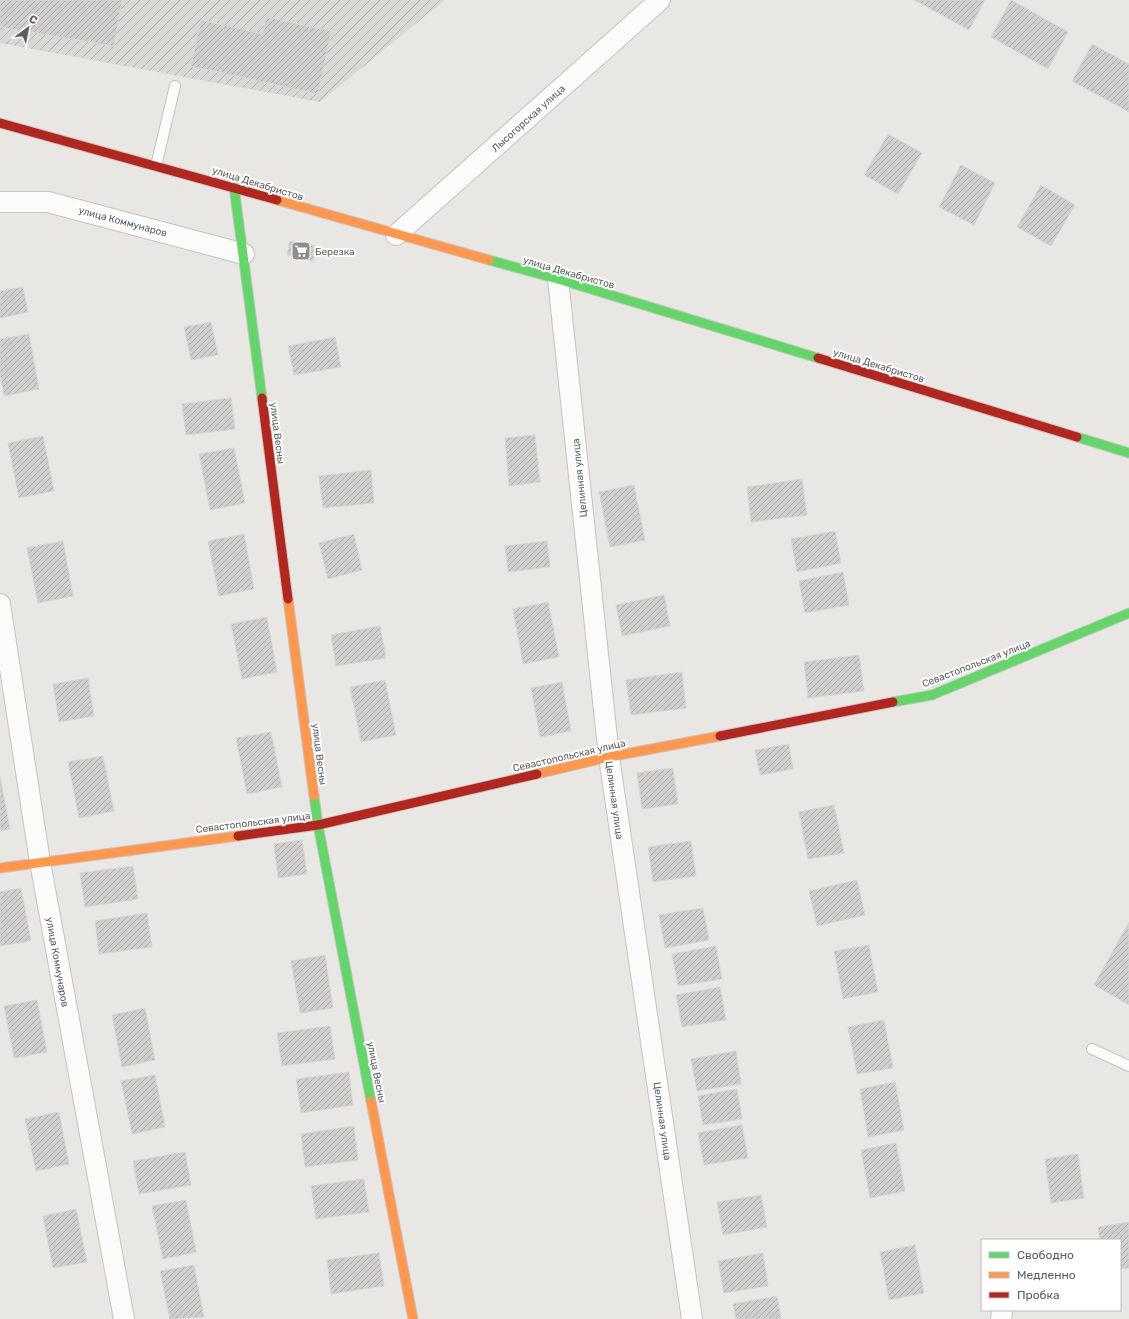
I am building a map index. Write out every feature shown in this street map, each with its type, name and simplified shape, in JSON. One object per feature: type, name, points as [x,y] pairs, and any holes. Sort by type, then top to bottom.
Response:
[{"type":"street","name":"Лысогорская улица","points":[[396,235],[660,0]]},
{"type":"street","name":"улица Декабристов","points":[[0,123],[234,187],[396,235],[558,279],[1129,453]]},
{"type":"street","name":"улица Весны","points":[[234,187],[318,825],[413,1319]]},
{"type":"street","name":"улица Коммунаров","points":[[0,202],[48,202],[244,254]]},
{"type":"street","name":"Целинная улица","points":[[558,279],[609,756],[692,1319]]},
{"type":"street","name":"улица Коммунаров","points":[[0,604],[40,862],[124,1319]]},
{"type":"street","name":"Севастопольская улица","points":[[0,868],[318,825],[609,756],[932,695],[1129,613]]},
{"type":"lane","points":[[156,166],[175,86]]},
{"type":"lane","points":[[1092,1049],[1129,1066]]},
{"type":"shaded area","points":[[0,0],[445,0],[320,102],[0,43]]},
{"type":"building","points":[[0,0],[122,0],[114,46],[0,27]]},
{"type":"building","points":[[914,0],[985,0],[969,30]]},
{"type":"building","points":[[1011,0],[1068,32],[1048,69],[991,37]]},
{"type":"building","points":[[266,17],[331,31],[318,94],[191,66],[201,20],[263,34]]},
{"type":"building","points":[[1092,44],[1129,64],[1129,112],[1072,81]]},
{"type":"building","points":[[888,134],[922,153],[898,194],[864,175]]},
{"type":"building","points":[[961,165],[995,183],[974,225],[939,207]]},
{"type":"building","points":[[1041,185],[1075,205],[1051,246],[1017,227]]},
{"type":"building","name":"Березка","points":[[290,241],[316,246],[313,261],[287,255]]},
{"type":"building","points":[[23,287],[28,312],[0,318],[0,291]]},
{"type":"building","points":[[211,322],[218,355],[191,360],[184,327]]},
{"type":"building","points":[[29,334],[39,389],[4,396],[0,374],[0,339]]},
{"type":"building","points":[[335,337],[341,367],[294,375],[288,346]]},
{"type":"building","points":[[231,398],[235,429],[186,435],[182,404]]},
{"type":"building","points":[[535,435],[540,482],[509,486],[505,438]]},
{"type":"building","points":[[43,436],[54,491],[19,498],[8,443]]},
{"type":"building","points":[[234,448],[245,503],[210,510],[199,454]]},
{"type":"building","points":[[371,470],[374,503],[323,508],[319,476]]},
{"type":"building","points":[[802,479],[807,515],[751,522],[747,487]]},
{"type":"building","points":[[634,485],[645,540],[610,547],[599,492]]},
{"type":"building","points":[[835,531],[841,563],[797,572],[791,539]]},
{"type":"building","points":[[244,534],[254,589],[219,596],[208,541]]},
{"type":"building","points":[[354,534],[362,570],[328,579],[319,543]]},
{"type":"building","points":[[63,541],[73,596],[38,603],[27,548]]},
{"type":"building","points":[[547,541],[550,567],[508,572],[505,546]]},
{"type":"building","points":[[843,572],[849,605],[805,613],[799,581]]},
{"type":"building","points":[[664,595],[670,626],[622,636],[616,605]]},
{"type":"building","points":[[548,602],[559,657],[523,664],[513,609]]},
{"type":"building","points":[[267,617],[277,672],[242,679],[231,624]]},
{"type":"building","points":[[380,626],[386,658],[336,666],[331,635]]},
{"type":"building","points":[[859,655],[864,691],[808,698],[804,662]]},
{"type":"building","points":[[682,672],[686,708],[631,715],[626,680]]},
{"type":"building","points":[[88,678],[94,716],[59,722],[53,684]]},
{"type":"building","points":[[385,680],[396,735],[361,742],[350,687]]},
{"type":"building","points":[[562,682],[571,731],[540,737],[531,688]]},
{"type":"building","points":[[271,732],[282,787],[247,794],[236,738]]},
{"type":"building","points":[[789,744],[793,769],[760,775],[755,750]]},
{"type":"building","points":[[103,756],[114,811],[79,818],[68,762]]},
{"type":"building","points":[[673,768],[678,804],[642,809],[637,773]]},
{"type":"building","points":[[0,776],[10,829],[0,831]]},
{"type":"building","points":[[834,805],[844,853],[808,859],[799,812]]},
{"type":"building","points":[[302,840],[307,874],[278,878],[274,844]]},
{"type":"building","points":[[691,841],[696,876],[653,882],[648,847]]},
{"type":"building","points":[[133,866],[138,899],[85,907],[80,873]]},
{"type":"building","points":[[857,880],[865,915],[817,926],[809,891]]},
{"type":"building","points":[[21,888],[31,941],[0,946],[0,892]]},
{"type":"building","points":[[703,908],[709,940],[665,948],[659,915]]},
{"type":"building","points":[[147,913],[152,947],[99,954],[95,921]]},
{"type":"building","points":[[1129,922],[1129,1005],[1094,985]]},
{"type":"building","points":[[869,945],[878,992],[843,999],[834,951]]},
{"type":"building","points":[[716,946],[722,979],[678,986],[672,954]]},
{"type":"building","points":[[325,955],[333,1008],[300,1013],[291,961]]},
{"type":"building","points":[[720,987],[726,1020],[682,1027],[676,995]]},
{"type":"building","points":[[37,1000],[47,1052],[14,1058],[4,1006]]},
{"type":"building","points":[[145,1008],[155,1060],[122,1067],[112,1015]]},
{"type":"building","points":[[884,1020],[893,1068],[857,1074],[848,1027]]},
{"type":"building","points":[[330,1026],[335,1059],[282,1066],[277,1033]]},
{"type":"building","points":[[736,1051],[741,1084],[697,1091],[691,1059]]},
{"type":"building","points":[[349,1072],[353,1105],[301,1113],[296,1079]]},
{"type":"building","points":[[155,1075],[165,1127],[132,1134],[121,1081]]},
{"type":"building","points":[[895,1082],[904,1130],[868,1137],[860,1089]]},
{"type":"building","points":[[737,1089],[742,1119],[703,1125],[698,1096]]},
{"type":"building","points":[[59,1112],[69,1164],[36,1171],[25,1119]]},
{"type":"building","points":[[742,1125],[748,1158],[704,1165],[698,1133]]},
{"type":"building","points":[[354,1126],[358,1160],[305,1167],[301,1134]]},
{"type":"building","points":[[896,1143],[905,1191],[870,1198],[861,1150]]},
{"type":"building","points":[[185,1152],[191,1185],[139,1194],[133,1161]]},
{"type":"building","points":[[1078,1154],[1084,1198],[1051,1203],[1045,1159]]},
{"type":"building","points":[[364,1179],[369,1212],[316,1219],[311,1186]]},
{"type":"building","points":[[761,1195],[767,1227],[723,1235],[717,1202]]},
{"type":"building","points":[[186,1200],[196,1252],[163,1259],[152,1206]]},
{"type":"building","points":[[76,1209],[87,1262],[53,1268],[43,1216]]},
{"type":"building","points":[[1129,1222],[1129,1268],[1121,1269],[1121,1239],[1100,1239],[1098,1227]]},
{"type":"building","points":[[915,1245],[924,1293],[889,1300],[880,1252]]},
{"type":"building","points":[[379,1253],[384,1286],[331,1294],[327,1260]]},
{"type":"building","points":[[763,1253],[768,1286],[724,1293],[718,1261]]},
{"type":"building","points":[[194,1265],[204,1317],[170,1319],[160,1271]]},
{"type":"building","points":[[777,1296],[781,1319],[736,1319],[733,1304]]},
{"type":"traffic: fast","points":[[234,187],[262,398]]},
{"type":"traffic: fast","points":[[489,260],[558,279],[818,358]]},
{"type":"traffic: fast","points":[[1077,437],[1129,453]]},
{"type":"traffic: fast","points":[[893,702],[932,695],[1129,613]]},
{"type":"traffic: fast","points":[[314,796],[318,825],[371,1101]]},
{"type":"traffic: slow","points":[[277,200],[489,260]]},
{"type":"traffic: slow","points":[[288,599],[314,796]]},
{"type":"traffic: slow","points":[[537,774],[609,757],[720,736]]},
{"type":"traffic: slow","points":[[0,868],[238,836]]},
{"type":"traffic: slow","points":[[371,1101],[413,1319]]},
{"type":"traffic: jam","points":[[0,123],[277,200]]},
{"type":"traffic: jam","points":[[818,358],[1077,437]]},
{"type":"traffic: jam","points":[[262,398],[288,599]]},
{"type":"traffic: jam","points":[[720,736],[893,702]]},
{"type":"traffic: jam","points":[[238,836],[318,825],[537,774]]},
{"type":"place","name":"Березка","points":[[301,251]]}]
